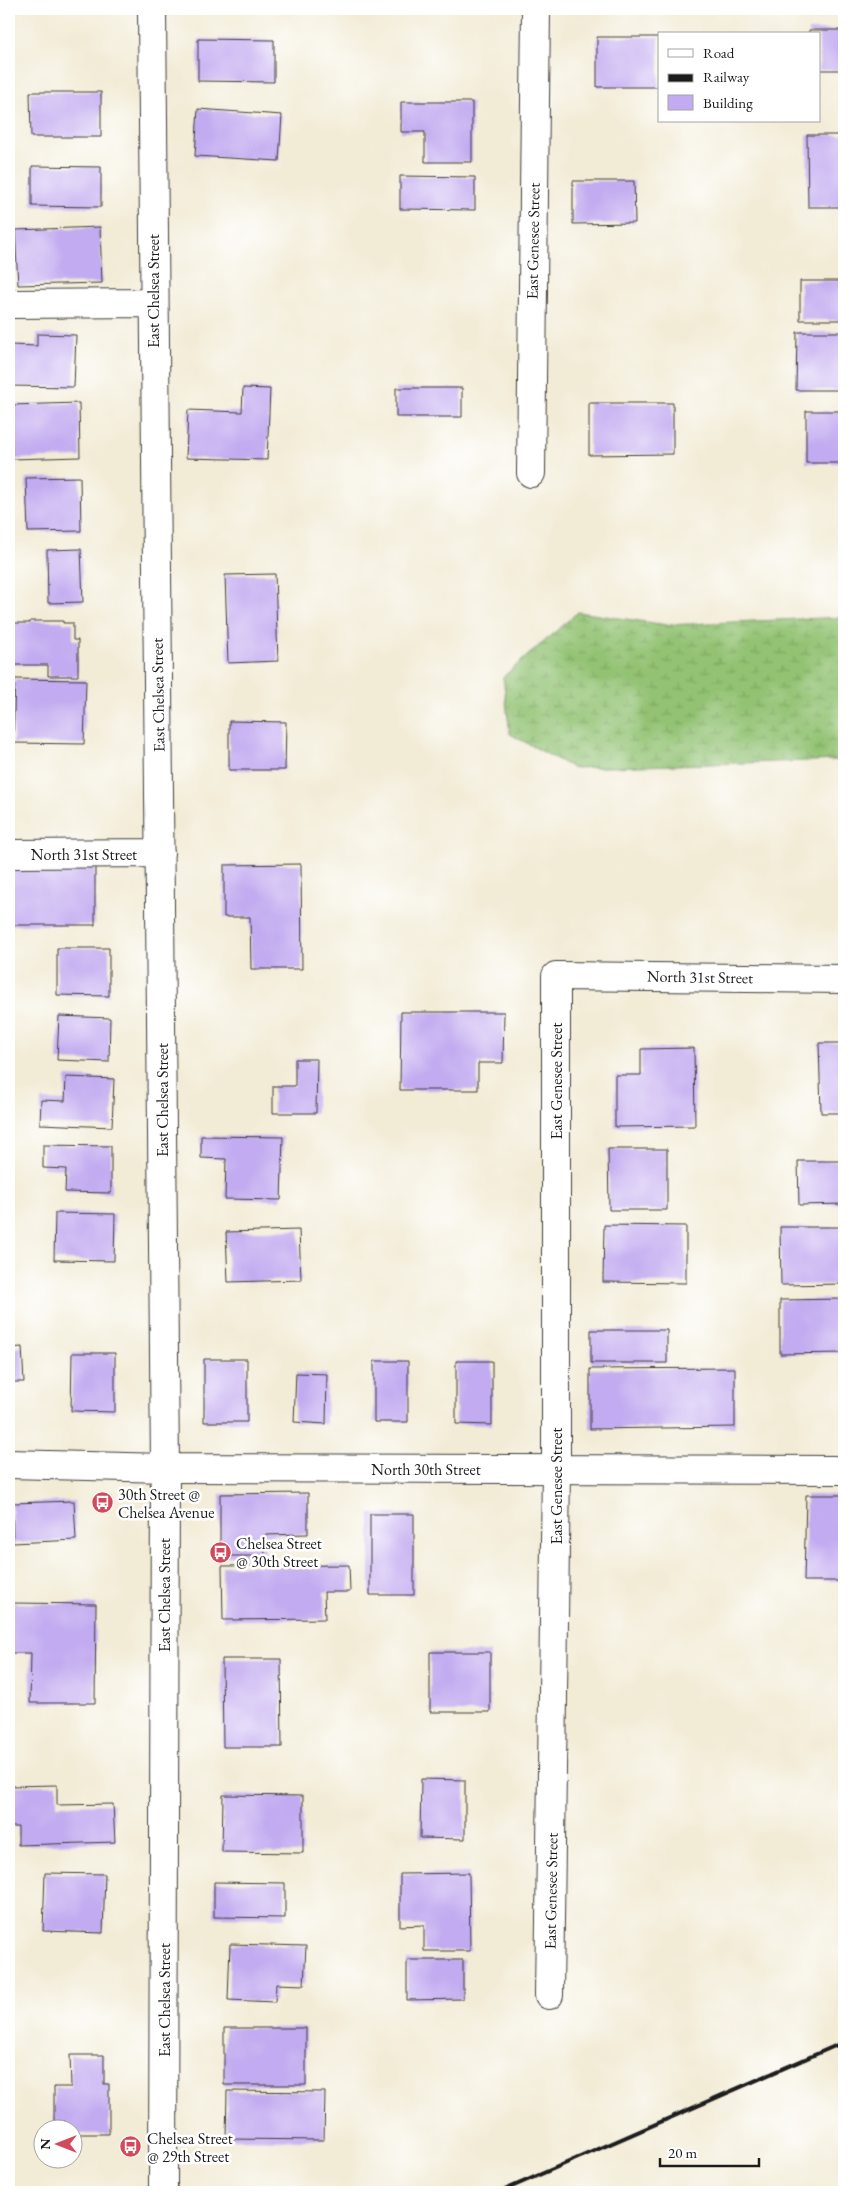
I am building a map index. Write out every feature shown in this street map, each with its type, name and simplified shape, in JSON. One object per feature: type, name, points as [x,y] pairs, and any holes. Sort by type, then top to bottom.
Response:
[{"type":"street","name":"East Chelsea Street","points":[[152,9],[164,1468],[164,2192]]},
{"type":"street","name":"East Genesee Street","points":[[531,473],[536,9]]},
{"type":"street","points":[[9,304],[153,303]]},
{"type":"street","name":"North 31st Street","points":[[9,854],[160,854]]},
{"type":"street","name":"East Genesee Street","points":[[549,1995],[556,1469],[556,976]]},
{"type":"street","name":"North 31st Street","points":[[556,976],[844,979]]},
{"type":"street","name":"North 30th Street","points":[[9,1464],[164,1468],[844,1470]]},
{"type":"green space","points":[[578,612],[667,625],[844,617],[844,760],[573,768],[510,734],[503,677]]},
{"type":"building","points":[[809,30],[844,30],[844,70],[820,70],[820,32],[809,32]]},
{"type":"building","points":[[597,37],[658,37],[658,87],[597,87]]},
{"type":"building","points":[[198,39],[274,40],[274,82],[198,81]]},
{"type":"building","points":[[30,92],[101,92],[101,137],[31,137]]},
{"type":"building","points":[[401,102],[472,102],[472,162],[425,162],[425,132],[401,132]]},
{"type":"building","points":[[198,109],[282,115],[279,161],[195,156]]},
{"type":"building","points":[[807,135],[844,135],[844,207],[808,207]]},
{"type":"building","points":[[32,166],[101,167],[101,207],[32,206]]},
{"type":"building","points":[[400,176],[475,177],[475,210],[400,209]]},
{"type":"building","points":[[573,181],[634,181],[635,223],[573,224]]},
{"type":"building","points":[[100,227],[102,283],[18,285],[15,230]]},
{"type":"building","points":[[800,281],[844,281],[844,320],[800,320]]},
{"type":"building","points":[[797,332],[844,332],[844,390],[796,390]]},
{"type":"building","points":[[37,334],[76,335],[74,387],[9,386],[10,345],[37,346]]},
{"type":"building","points":[[243,388],[270,389],[267,460],[186,458],[188,410],[242,412]]},
{"type":"building","points":[[396,388],[462,388],[462,417],[396,417]]},
{"type":"building","points":[[79,403],[80,457],[12,459],[10,405]]},
{"type":"building","points":[[589,403],[673,403],[673,454],[589,455]]},
{"type":"building","points":[[806,411],[844,411],[844,463],[806,463]]},
{"type":"building","points":[[80,477],[81,531],[28,532],[26,478]]},
{"type":"building","points":[[81,549],[83,602],[48,603],[47,550]]},
{"type":"building","points":[[275,574],[278,661],[228,663],[225,575]]},
{"type":"building","points":[[30,621],[63,621],[63,623],[73,623],[73,640],[78,640],[78,676],[48,676],[48,665],[12,665],[12,623],[30,623]]},
{"type":"building","points":[[15,679],[86,680],[84,744],[13,743]]},
{"type":"building","points":[[229,721],[286,722],[285,770],[229,770]]},
{"type":"building","points":[[301,864],[302,969],[251,969],[250,917],[224,917],[224,865]]},
{"type":"building","points":[[9,865],[95,865],[95,925],[9,925]]},
{"type":"building","points":[[57,948],[109,948],[109,996],[57,995]]},
{"type":"building","points":[[401,1012],[504,1012],[503,1063],[478,1063],[478,1090],[400,1090]]},
{"type":"building","points":[[59,1016],[110,1018],[109,1062],[57,1060]]},
{"type":"building","points":[[819,1043],[844,1043],[844,1113],[821,1113]]},
{"type":"building","points":[[694,1048],[695,1126],[615,1127],[615,1075],[641,1075],[641,1049]]},
{"type":"building","points":[[295,1059],[317,1059],[316,1113],[273,1113],[273,1086],[295,1086]]},
{"type":"building","points":[[66,1077],[114,1079],[112,1127],[40,1124],[41,1100],[65,1101]]},
{"type":"building","points":[[201,1136],[283,1137],[281,1200],[225,1199],[226,1159],[201,1158]]},
{"type":"building","points":[[43,1145],[111,1146],[111,1193],[65,1192],[66,1169],[43,1168]]},
{"type":"building","points":[[608,1149],[667,1149],[667,1210],[609,1210]]},
{"type":"building","points":[[798,1161],[844,1161],[844,1204],[799,1205]]},
{"type":"building","points":[[55,1213],[115,1214],[114,1261],[54,1260]]},
{"type":"building","points":[[604,1225],[686,1226],[686,1283],[603,1282]]},
{"type":"building","points":[[780,1227],[844,1227],[844,1284],[781,1285]]},
{"type":"building","points":[[299,1230],[301,1280],[228,1282],[226,1232]]},
{"type":"building","points":[[844,1299],[844,1353],[780,1354],[780,1300]]},
{"type":"building","points":[[591,1330],[667,1330],[667,1363],[591,1363]]},
{"type":"building","points":[[22,1347],[24,1382],[9,1382],[9,1348]]},
{"type":"building","points":[[72,1353],[115,1353],[115,1412],[71,1411]]},
{"type":"building","points":[[204,1359],[247,1359],[247,1422],[204,1422]]},
{"type":"building","points":[[374,1361],[408,1361],[408,1422],[374,1422]]},
{"type":"building","points":[[456,1361],[492,1361],[492,1425],[456,1424]]},
{"type":"building","points":[[735,1368],[735,1427],[590,1429],[590,1369]]},
{"type":"building","points":[[296,1373],[327,1374],[326,1424],[294,1422]]},
{"type":"building","points":[[308,1493],[308,1534],[264,1535],[265,1556],[220,1556],[220,1494]]},
{"type":"building","points":[[806,1495],[844,1495],[844,1581],[804,1581]]},
{"type":"building","points":[[74,1501],[76,1540],[13,1543],[12,1503]]},
{"type":"building","points":[[370,1514],[414,1514],[414,1595],[370,1595]]},
{"type":"building","points":[[349,1565],[350,1592],[324,1592],[325,1619],[223,1620],[222,1566]]},
{"type":"building","points":[[11,1603],[96,1604],[95,1703],[30,1703],[31,1653],[11,1653]]},
{"type":"building","points":[[430,1652],[490,1652],[490,1712],[430,1712]]},
{"type":"building","points":[[222,1659],[281,1659],[282,1747],[223,1747]]},
{"type":"building","points":[[421,1779],[465,1780],[465,1839],[420,1838]]},
{"type":"building","points":[[57,1785],[57,1805],[113,1804],[115,1842],[18,1845],[18,1827],[9,1827],[9,1786]]},
{"type":"building","points":[[223,1795],[303,1796],[303,1853],[222,1852]]},
{"type":"building","points":[[45,1873],[105,1874],[103,1933],[43,1931]]},
{"type":"building","points":[[469,1873],[470,1951],[424,1951],[424,1925],[400,1926],[400,1874]]},
{"type":"building","points":[[214,1882],[285,1883],[285,1918],[214,1917]]},
{"type":"building","points":[[230,1944],[306,1946],[304,1985],[276,1984],[275,2002],[228,2000]]},
{"type":"building","points":[[407,1960],[463,1960],[463,1999],[407,2000]]},
{"type":"building","points":[[224,2028],[306,2028],[306,2085],[224,2085]]},
{"type":"building","points":[[70,2055],[104,2055],[104,2084],[109,2084],[109,2134],[82,2134],[82,2118],[54,2118],[54,2087],[71,2087]]},
{"type":"building","points":[[227,2091],[325,2092],[324,2140],[226,2139]]},
{"type":"railway","points":[[500,2192],[844,2042]]},
{"type":"place","name":"30th Street @ Chelsea Avenue","points":[[102,1503]]},
{"type":"place","name":"Chelsea Street @ 30th Street","points":[[220,1552]]},
{"type":"place","name":"Chelsea Street @ 29th Street","points":[[131,2147]]}]
